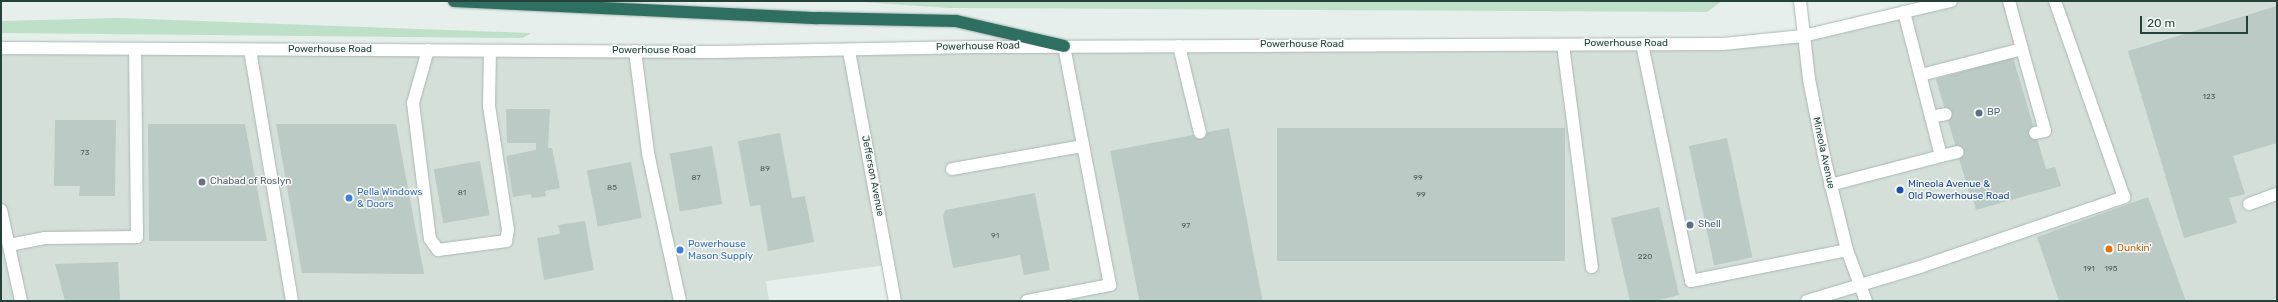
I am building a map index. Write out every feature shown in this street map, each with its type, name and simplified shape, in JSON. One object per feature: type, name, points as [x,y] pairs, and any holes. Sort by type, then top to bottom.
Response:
[{"type":"highway","points":[[454,1],[818,18],[956,21],[1064,46]]},
{"type":"main road","name":"Mineola Avenue","points":[[1800,1],[1803,36],[1815,117],[1847,250],[1866,301]]},
{"type":"main road","name":"Powerhouse Road","points":[[1,48],[135,50],[849,51],[1064,46],[1723,44],[1803,36],[1951,1]]},
{"type":"main road","points":[[2009,1],[2022,49],[2030,94],[2045,131],[2035,133]]},
{"type":"main road","points":[[1807,301],[1860,287],[1979,248],[2124,197],[2055,1]]},
{"type":"main road","points":[[1904,12],[1941,156]]},
{"type":"main road","points":[[1642,44],[1691,281],[1847,250]]},
{"type":"main road","points":[[1564,45],[1592,267]]},
{"type":"main road","points":[[1027,301],[1110,285],[1064,46]]},
{"type":"main road","points":[[1179,46],[1200,134]]},
{"type":"main road","points":[[1921,75],[2022,49]]},
{"type":"main road","points":[[9,244],[44,238],[137,237],[135,50]]},
{"type":"main road","points":[[250,50],[292,301]]},
{"type":"main road","points":[[428,50],[413,103],[430,239],[438,250],[506,241],[508,230],[489,106],[490,50]]},
{"type":"main road","points":[[635,51],[648,153],[680,301]]},
{"type":"main road","name":"Jefferson Avenue","points":[[849,51],[895,301]]},
{"type":"main road","points":[[1931,117],[1946,114]]},
{"type":"main road","points":[[952,169],[1083,146]]},
{"type":"main road","points":[[1830,184],[1958,152]]},
{"type":"main road","points":[[2249,204],[2277,194]]},
{"type":"main road","points":[[1,210],[21,301]]},
{"type":"shaded area","points":[[1951,1],[2277,1],[2277,298],[2269,301],[896,301],[888,265],[766,281],[769,301],[1,301],[1,48],[135,50],[1763,41]]},
{"type":"green space","points":[[846,1],[1722,1],[1707,12],[949,8]]},
{"type":"green space","points":[[118,18],[531,33],[523,38],[1,33],[1,21]]},
{"type":"building","points":[[2277,6],[2277,143],[2233,156],[2245,194],[2229,198],[2237,223],[2184,238],[2128,51]]},
{"type":"building","points":[[2013,57],[2046,169],[2055,167],[2061,186],[1976,210],[1972,195],[1970,196],[1936,79]]},
{"type":"building","points":[[506,109],[550,109],[548,148],[552,148],[560,188],[545,191],[546,196],[532,198],[531,194],[513,197],[506,156],[536,150],[536,143],[507,143]]},
{"type":"building","points":[[55,120],[116,120],[115,196],[79,196],[80,186],[54,186]]},
{"type":"building","name":"Chabad of Roslyn","points":[[148,124],[245,124],[267,241],[149,241]]},
{"type":"building","points":[[276,124],[396,124],[424,274],[302,273]]},
{"type":"building","points":[[1229,128],[1263,301],[1139,301],[1110,151]]},
{"type":"building","points":[[1277,128],[1565,128],[1565,261],[1277,261]]},
{"type":"building","points":[[780,133],[792,198],[805,196],[814,242],[768,251],[760,205],[750,206],[738,141]]},
{"type":"building","points":[[1727,138],[1752,257],[1714,265],[1689,146]]},
{"type":"building","points":[[712,146],[722,204],[680,212],[670,153]]},
{"type":"building","points":[[480,161],[490,215],[443,223],[434,169]]},
{"type":"building","points":[[631,162],[642,218],[598,227],[587,171]]},
{"type":"building","points":[[1035,193],[1050,270],[1024,275],[1020,255],[953,268],[943,217],[945,210]]},
{"type":"building","points":[[2148,197],[2186,301],[2059,301],[2037,237]]},
{"type":"building","points":[[1659,207],[1679,295],[1655,301],[1630,301],[1611,218]]},
{"type":"building","points":[[585,221],[594,270],[544,280],[537,238],[560,234],[558,225]]},
{"type":"building","points":[[118,262],[120,301],[65,301],[55,264]]},
{"type":"place","name":"BP","points":[[1979,113]]},
{"type":"place","name":"Chabad of Roslyn","points":[[202,182]]},
{"type":"place","name":"Mineola Avenue & Old Powerhouse Road","points":[[1900,190]]},
{"type":"place","name":"Pella Windows & Doors","points":[[349,198]]},
{"type":"place","name":"Shell","points":[[1690,225]]},
{"type":"place","name":"Dunkin'","points":[[2109,249]]},
{"type":"place","name":"Powerhouse Mason Supply","points":[[680,250]]}]
